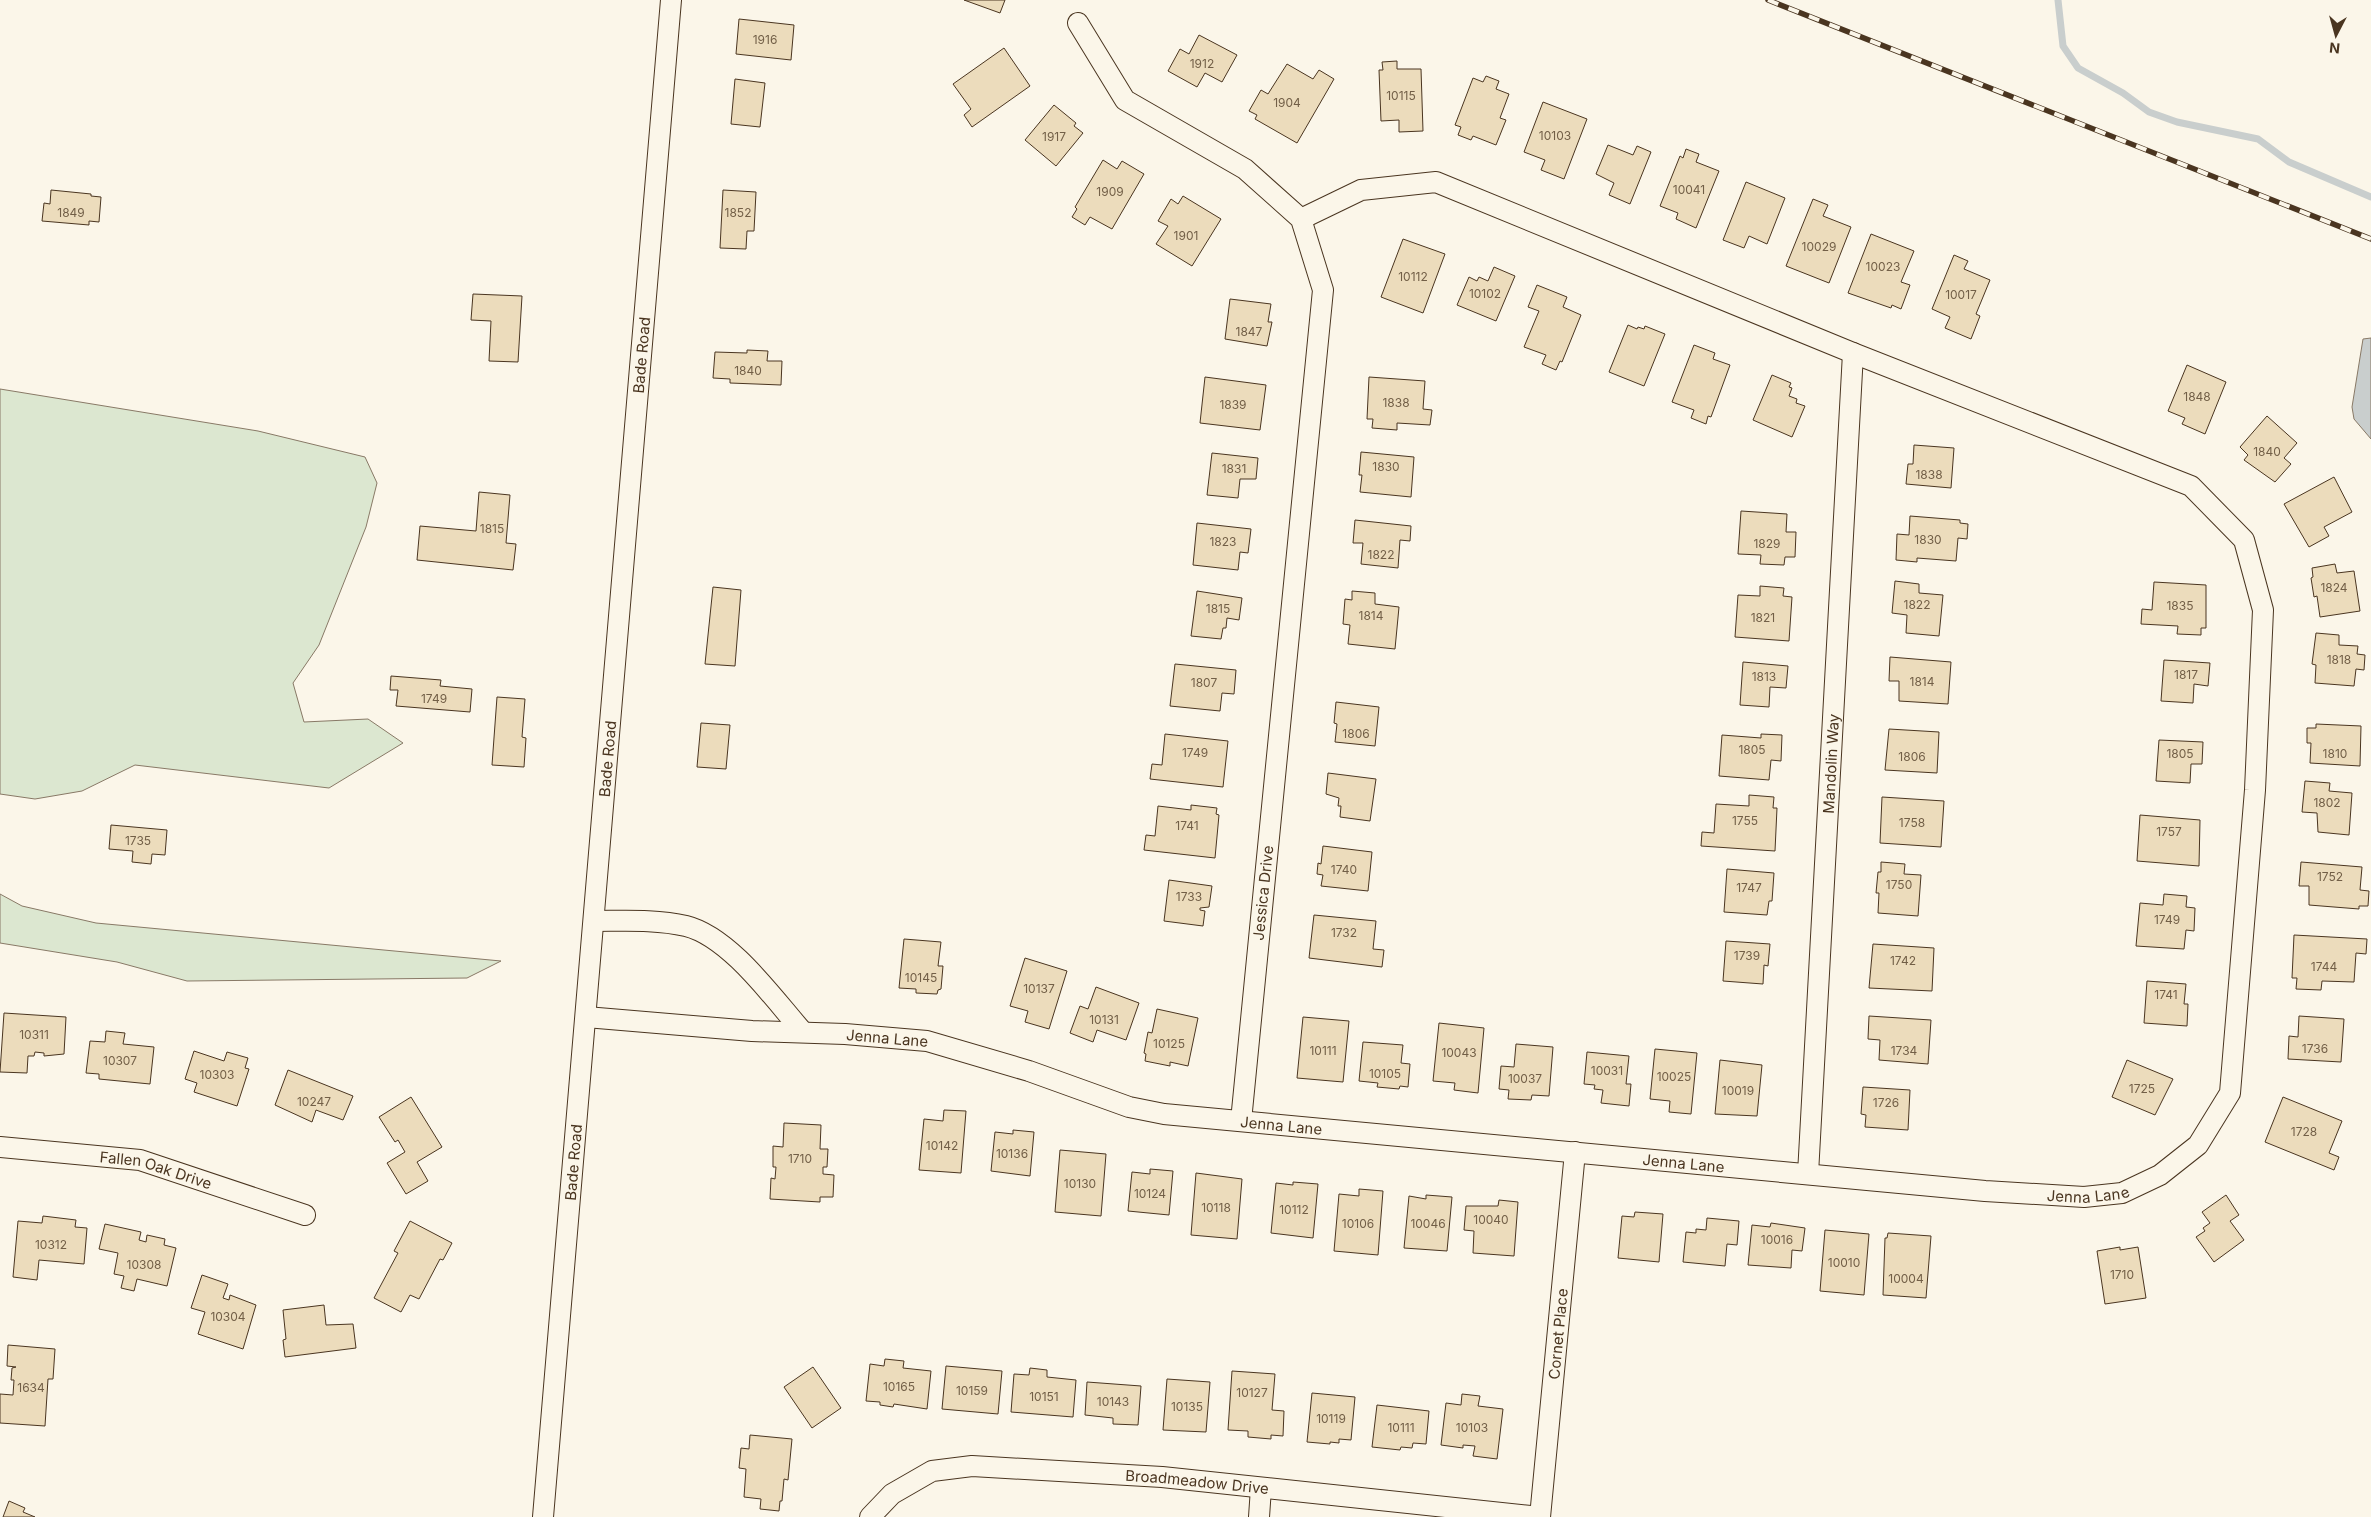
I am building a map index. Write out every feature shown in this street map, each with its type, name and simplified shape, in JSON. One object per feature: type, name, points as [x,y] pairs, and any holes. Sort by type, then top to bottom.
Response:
[{"type":"street","name":"Bade Road","points":[[543,1517],[671,0]]},
{"type":"street","points":[[1078,24],[1125,100],[1245,169],[1301,219]]},
{"type":"street","name":"Jenna Lane","points":[[586,1017],[752,1031],[803,1032],[927,1041],[1029,1071],[1129,1107],[1164,1114],[1985,1191],[2084,1197],[2122,1193],[2160,1175],[2198,1145],[2230,1093],[2255,790],[2263,610],[2244,540],[2191,486],[1854,353],[1436,182],[1361,190],[1301,219]]},
{"type":"street","name":"Jessica Drive","points":[[1240,1121],[1323,290],[1301,219]]},
{"type":"street","name":"Mandolin Way","points":[[1808,1174],[1854,353]]},
{"type":"street","points":[[594,921],[643,921],[686,926],[718,940],[803,1032]]},
{"type":"street","name":"Fallen Oak Drive","points":[[0,1148],[140,1160],[305,1215]]},
{"type":"street","name":"Cornet Place","points":[[1540,1517],[1575,1152]]},
{"type":"street","name":"Broadmeadow Drive","points":[[870,1517],[892,1494],[932,1471],[972,1466],[1162,1477],[1540,1517]]},
{"type":"street","points":[[1259,1517],[1261,1488]]},
{"type":"green space","points":[[0,389],[258,431],[365,457],[377,483],[366,527],[319,645],[293,683],[304,722],[368,719],[403,743],[329,788],[135,765],[82,791],[35,799],[0,794]]},
{"type":"green space","points":[[0,894],[22,906],[96,923],[501,961],[467,978],[187,981],[117,962],[0,943]]},
{"type":"shaded area","points":[[2371,338],[2371,439],[2354,419],[2352,407],[2363,339]]},
{"type":"building","points":[[964,0],[1005,0],[1000,13]]},
{"type":"building","points":[[739,19],[794,25],[791,60],[736,54]]},
{"type":"building","points":[[1199,35],[1237,55],[1222,82],[1205,73],[1197,87],[1168,71],[1180,49],[1189,54]]},
{"type":"building","points":[[1004,48],[1030,86],[972,127],[964,115],[971,109],[953,84]]},
{"type":"building","points":[[1397,61],[1397,69],[1421,69],[1423,131],[1399,132],[1399,120],[1381,121],[1379,70],[1383,70],[1382,62]]},
{"type":"building","points":[[1287,64],[1313,79],[1319,70],[1334,79],[1297,143],[1255,119],[1257,115],[1249,111],[1261,90],[1268,94]]},
{"type":"building","points":[[1486,76],[1499,81],[1496,89],[1509,94],[1500,118],[1506,120],[1496,145],[1473,136],[1471,140],[1458,135],[1461,127],[1455,125],[1473,78],[1483,82]]},
{"type":"building","points":[[735,79],[765,83],[760,127],[731,124]]},
{"type":"building","points":[[1543,102],[1587,119],[1564,179],[1541,170],[1545,160],[1524,152]]},
{"type":"building","points":[[1054,105],[1076,123],[1074,126],[1083,133],[1056,166],[1025,140]]},
{"type":"building","points":[[1608,145],[1633,155],[1637,146],[1651,152],[1630,204],[1609,195],[1614,183],[1596,174]]},
{"type":"building","points":[[1686,149],[1699,154],[1696,162],[1719,171],[1696,228],[1676,219],[1678,213],[1660,206],[1680,156],[1683,158]]},
{"type":"building","points":[[1103,160],[1117,169],[1122,161],[1144,174],[1112,229],[1090,217],[1085,225],[1072,217],[1077,209],[1075,207]]},
{"type":"building","points":[[1746,182],[1785,198],[1767,244],[1749,236],[1744,248],[1723,240]]},
{"type":"building","points":[[51,190],[91,194],[91,196],[101,197],[99,222],[89,221],[89,225],[42,221],[44,203],[50,204]]},
{"type":"building","points":[[723,190],[756,192],[754,231],[747,231],[746,249],[720,248]]},
{"type":"building","points":[[1183,196],[1221,219],[1192,266],[1156,244],[1168,226],[1158,221],[1171,199],[1178,204]]},
{"type":"building","points":[[1813,199],[1828,205],[1823,216],[1851,227],[1829,283],[1786,266]]},
{"type":"building","points":[[1871,234],[1914,251],[1901,282],[1910,285],[1901,309],[1892,305],[1891,308],[1848,293]]},
{"type":"building","points":[[1403,239],[1445,254],[1423,313],[1381,297]]},
{"type":"building","points":[[1954,255],[1968,261],[1964,269],[1990,280],[1976,314],[1980,316],[1971,339],[1945,328],[1950,317],[1932,309]]},
{"type":"building","points":[[1494,267],[1515,276],[1496,321],[1457,305],[1469,277],[1477,281],[1479,277],[1488,281]]},
{"type":"building","points":[[1537,285],[1567,297],[1563,307],[1581,315],[1562,362],[1560,361],[1556,370],[1542,364],[1546,355],[1524,347],[1539,311],[1528,307]]},
{"type":"building","points":[[473,294],[522,296],[518,362],[489,361],[491,321],[471,320]]},
{"type":"building","points":[[1230,299],[1271,304],[1268,322],[1272,322],[1267,346],[1225,339]]},
{"type":"building","points":[[1628,325],[1637,329],[1638,327],[1644,329],[1645,326],[1665,334],[1644,386],[1609,372]]},
{"type":"building","points":[[1694,345],[1715,353],[1713,359],[1730,365],[1711,417],[1708,416],[1706,424],[1691,418],[1694,410],[1672,402]]},
{"type":"building","points":[[747,350],[768,351],[767,361],[782,361],[781,385],[730,383],[730,379],[713,378],[715,352],[747,353]]},
{"type":"building","points":[[2187,365],[2226,382],[2205,434],[2182,424],[2185,418],[2168,411]]},
{"type":"building","points":[[1772,375],[1791,383],[1789,387],[1792,388],[1789,396],[1797,399],[1796,403],[1805,406],[1792,437],[1753,420]]},
{"type":"building","points":[[1205,377],[1266,385],[1260,430],[1200,423]]},
{"type":"building","points":[[1369,377],[1425,381],[1423,409],[1432,410],[1430,425],[1397,423],[1397,430],[1372,428],[1373,419],[1367,419]]},
{"type":"building","points":[[2267,416],[2297,443],[2284,458],[2291,464],[2275,482],[2244,460],[2248,455],[2240,447]]},
{"type":"building","points":[[1914,445],[1954,448],[1951,488],[1906,484],[1908,464],[1913,464]]},
{"type":"building","points":[[1361,452],[1414,457],[1411,497],[1360,492],[1362,475],[1359,475]]},
{"type":"building","points":[[1212,453],[1258,458],[1256,479],[1240,479],[1238,498],[1207,495]]},
{"type":"building","points":[[2334,477],[2352,512],[2324,527],[2329,536],[2309,547],[2284,504]]},
{"type":"building","points":[[479,492],[510,495],[506,543],[516,544],[513,570],[417,560],[420,526],[476,531]]},
{"type":"building","points":[[1741,511],[1787,514],[1786,532],[1796,532],[1795,557],[1785,557],[1784,565],[1760,564],[1761,555],[1738,554]]},
{"type":"building","points":[[1910,516],[1960,520],[1960,523],[1968,524],[1967,539],[1958,538],[1956,561],[1917,558],[1917,562],[1896,560],[1897,534],[1909,535]]},
{"type":"building","points":[[1355,520],[1411,526],[1410,541],[1400,540],[1398,568],[1361,564],[1363,543],[1353,543]]},
{"type":"building","points":[[1197,523],[1251,529],[1248,553],[1240,552],[1238,570],[1193,565]]},
{"type":"building","points":[[2335,564],[2337,573],[2354,571],[2360,611],[2320,617],[2317,596],[2314,597],[2311,578],[2313,577],[2312,568]]},
{"type":"building","points":[[1895,581],[1919,584],[1919,593],[1943,595],[1939,636],[1906,633],[1907,615],[1892,613]]},
{"type":"building","points":[[2154,582],[2206,585],[2206,628],[2201,628],[2201,635],[2177,634],[2178,626],[2141,624],[2142,609],[2152,610]]},
{"type":"building","points":[[1760,586],[1784,588],[1783,596],[1792,597],[1789,641],[1735,637],[1738,595],[1760,596]]},
{"type":"building","points":[[713,587],[741,590],[735,666],[705,664]]},
{"type":"building","points":[[1197,591],[1242,598],[1239,620],[1227,618],[1226,628],[1223,628],[1221,639],[1191,636]]},
{"type":"building","points":[[1352,591],[1375,593],[1375,604],[1399,607],[1395,649],[1348,644],[1350,625],[1343,624],[1345,599],[1352,600]]},
{"type":"building","points":[[2316,633],[2339,635],[2339,645],[2358,646],[2357,654],[2365,655],[2364,670],[2356,669],[2354,686],[2315,683],[2316,665],[2312,664]]},
{"type":"building","points":[[1890,657],[1951,662],[1948,704],[1899,701],[1899,681],[1889,681]]},
{"type":"building","points":[[2164,660],[2210,663],[2208,686],[2194,684],[2193,703],[2161,701]]},
{"type":"building","points":[[1743,662],[1788,666],[1786,688],[1770,687],[1769,707],[1740,705]]},
{"type":"building","points":[[1175,664],[1236,670],[1234,694],[1222,693],[1220,711],[1170,706]]},
{"type":"building","points":[[391,676],[441,680],[440,686],[472,689],[470,712],[396,706],[398,690],[390,690]]},
{"type":"building","points":[[497,697],[525,699],[522,737],[526,738],[524,767],[492,765]]},
{"type":"building","points":[[1336,702],[1379,707],[1375,746],[1335,742],[1337,724],[1334,723]]},
{"type":"building","points":[[701,723],[730,725],[726,769],[697,767]]},
{"type":"building","points":[[2316,724],[2361,726],[2360,766],[2310,763],[2311,743],[2307,743],[2307,728],[2316,728]]},
{"type":"building","points":[[1889,729],[1939,732],[1937,773],[1885,770]]},
{"type":"building","points":[[1165,734],[1228,741],[1223,787],[1150,779],[1152,764],[1162,765]]},
{"type":"building","points":[[1761,734],[1782,735],[1781,761],[1771,760],[1769,780],[1719,776],[1722,735],[1761,738]]},
{"type":"building","points":[[2159,740],[2203,742],[2202,764],[2191,764],[2190,783],[2156,781]]},
{"type":"building","points":[[1328,773],[1376,779],[1370,821],[1340,817],[1341,806],[1338,806],[1339,798],[1326,794]]},
{"type":"building","points":[[2305,781],[2330,783],[2329,791],[2352,793],[2349,835],[2318,832],[2317,813],[2302,812]]},
{"type":"building","points":[[1749,795],[1774,797],[1773,808],[1777,808],[1775,851],[1701,846],[1702,832],[1714,833],[1716,804],[1749,806]]},
{"type":"building","points":[[1882,797],[1944,801],[1941,847],[1880,843]]},
{"type":"building","points":[[1191,805],[1217,808],[1216,814],[1219,815],[1215,858],[1144,850],[1146,835],[1155,836],[1158,806],[1191,810]]},
{"type":"building","points":[[2140,815],[2200,820],[2199,866],[2137,861]]},
{"type":"building","points":[[111,825],[167,830],[165,855],[152,854],[151,864],[132,862],[133,851],[109,849]]},
{"type":"building","points":[[1323,846],[1372,852],[1368,891],[1321,886],[1323,875],[1317,874],[1318,863],[1321,864]]},
{"type":"building","points":[[1881,862],[1905,864],[1904,874],[1921,875],[1918,916],[1878,913],[1879,893],[1876,893],[1878,872],[1881,872]]},
{"type":"building","points":[[2301,862],[2362,867],[2360,890],[2369,891],[2368,906],[2359,906],[2359,909],[2309,905],[2309,886],[2299,886]]},
{"type":"building","points":[[1727,869],[1774,873],[1772,901],[1769,901],[1767,915],[1724,912]]},
{"type":"building","points":[[1169,880],[1212,886],[1209,907],[1200,908],[1200,910],[1205,911],[1203,926],[1164,921]]},
{"type":"building","points":[[2164,894],[2187,896],[2186,907],[2195,908],[2194,931],[2186,930],[2184,949],[2136,946],[2140,903],[2163,905]]},
{"type":"building","points":[[1314,915],[1376,921],[1373,949],[1384,950],[1382,967],[1309,958]]},
{"type":"building","points":[[2294,935],[2367,939],[2366,954],[2356,953],[2354,982],[2322,981],[2321,990],[2296,989],[2297,978],[2292,978]]},
{"type":"building","points":[[904,939],[941,942],[938,966],[943,966],[941,989],[938,990],[937,994],[916,993],[916,989],[899,988]]},
{"type":"building","points":[[1726,941],[1770,944],[1768,966],[1764,965],[1763,984],[1723,981]]},
{"type":"building","points":[[1873,944],[1934,948],[1932,991],[1869,988]]},
{"type":"building","points":[[1025,958],[1067,971],[1049,1029],[1025,1022],[1028,1011],[1010,1006]]},
{"type":"building","points":[[2147,981],[2186,984],[2184,1004],[2188,1004],[2187,1026],[2144,1023]]},
{"type":"building","points":[[1096,987],[1139,1003],[1126,1040],[1097,1030],[1093,1042],[1070,1033],[1080,1006],[1088,1009]]},
{"type":"building","points":[[1157,1009],[1198,1018],[1188,1066],[1170,1062],[1170,1066],[1145,1061],[1146,1054],[1144,1053],[1148,1032],[1152,1033]]},
{"type":"building","points":[[4,1013],[66,1017],[64,1054],[44,1056],[44,1053],[35,1052],[34,1056],[28,1056],[27,1073],[0,1072]]},
{"type":"building","points":[[1869,1016],[1931,1020],[1928,1064],[1879,1060],[1880,1040],[1868,1039]]},
{"type":"building","points":[[2299,1016],[2344,1019],[2341,1062],[2288,1059],[2289,1036],[2298,1037]]},
{"type":"building","points":[[1303,1017],[1349,1021],[1343,1082],[1297,1078]]},
{"type":"building","points":[[1439,1023],[1484,1028],[1478,1093],[1454,1090],[1455,1083],[1433,1081]]},
{"type":"building","points":[[106,1031],[125,1033],[123,1044],[154,1047],[150,1084],[99,1079],[99,1074],[86,1073],[90,1041],[105,1042]]},
{"type":"building","points":[[1363,1042],[1403,1045],[1401,1063],[1410,1064],[1408,1087],[1400,1086],[1399,1089],[1377,1087],[1378,1083],[1359,1081]]},
{"type":"building","points":[[1516,1044],[1553,1047],[1549,1096],[1532,1095],[1531,1100],[1508,1099],[1509,1090],[1499,1089],[1501,1066],[1514,1067]]},
{"type":"building","points":[[1655,1049],[1697,1053],[1691,1114],[1669,1112],[1670,1101],[1650,1099]]},
{"type":"building","points":[[194,1051],[224,1061],[227,1052],[248,1058],[245,1068],[249,1069],[237,1106],[194,1092],[197,1083],[185,1079]]},
{"type":"building","points":[[1587,1052],[1629,1056],[1626,1084],[1631,1084],[1629,1106],[1601,1103],[1603,1090],[1594,1089],[1595,1085],[1584,1084]]},
{"type":"building","points":[[1720,1060],[1762,1065],[1757,1116],[1715,1114]]},
{"type":"building","points":[[2127,1060],[2173,1079],[2155,1115],[2112,1097]]},
{"type":"building","points":[[288,1070],[353,1096],[343,1120],[316,1110],[312,1122],[275,1105]]},
{"type":"building","points":[[1863,1087],[1910,1090],[1908,1130],[1865,1127],[1866,1115],[1861,1114]]},
{"type":"building","points":[[411,1097],[442,1147],[417,1162],[428,1181],[406,1194],[387,1163],[405,1152],[398,1140],[395,1142],[379,1117]]},
{"type":"building","points":[[2283,1097],[2342,1121],[2329,1153],[2339,1157],[2334,1170],[2265,1142]]},
{"type":"building","points":[[944,1110],[966,1111],[961,1173],[919,1170],[924,1119],[943,1121]]},
{"type":"building","points":[[784,1123],[821,1125],[820,1149],[828,1149],[827,1167],[823,1167],[823,1174],[834,1175],[833,1197],[820,1197],[820,1202],[770,1199],[771,1178],[775,1179],[776,1167],[773,1167],[773,1146],[783,1147]]},
{"type":"building","points":[[1013,1130],[1034,1132],[1030,1176],[991,1171],[995,1132],[1013,1134]]},
{"type":"building","points":[[1060,1150],[1106,1154],[1101,1216],[1055,1212]]},
{"type":"building","points":[[1150,1169],[1173,1171],[1169,1215],[1128,1211],[1132,1172],[1150,1174]]},
{"type":"building","points":[[1196,1173],[1242,1179],[1237,1239],[1191,1235]]},
{"type":"building","points":[[1293,1182],[1318,1184],[1313,1238],[1271,1233],[1276,1183],[1293,1185]]},
{"type":"building","points":[[1359,1189],[1383,1191],[1378,1255],[1334,1251],[1339,1194],[1359,1196]]},
{"type":"building","points":[[1426,1195],[1452,1197],[1447,1251],[1404,1248],[1409,1196],[1426,1199]]},
{"type":"building","points":[[2226,1195],[2239,1215],[2230,1221],[2244,1240],[2214,1262],[2196,1237],[2205,1231],[2203,1228],[2210,1223],[2202,1212]]},
{"type":"building","points":[[1499,1200],[1518,1202],[1514,1256],[1473,1253],[1474,1231],[1464,1230],[1466,1206],[1498,1206]]},
{"type":"building","points":[[1635,1212],[1663,1214],[1659,1262],[1618,1258],[1622,1216],[1634,1217]]},
{"type":"building","points":[[43,1216],[76,1220],[75,1227],[87,1228],[84,1264],[39,1260],[37,1280],[13,1277],[18,1221],[42,1223]]},
{"type":"building","points":[[1707,1218],[1739,1221],[1737,1245],[1727,1244],[1725,1266],[1683,1262],[1686,1232],[1696,1233],[1696,1229],[1706,1230]]},
{"type":"building","points":[[410,1221],[452,1243],[443,1260],[440,1259],[419,1299],[410,1295],[401,1312],[374,1298],[398,1253],[394,1251]]},
{"type":"building","points":[[1771,1223],[1805,1228],[1802,1251],[1792,1250],[1791,1268],[1748,1265],[1752,1225],[1770,1227]]},
{"type":"building","points":[[105,1224],[141,1232],[139,1240],[146,1242],[147,1235],[165,1239],[164,1245],[176,1248],[167,1286],[137,1279],[134,1291],[121,1288],[124,1276],[114,1274],[118,1253],[99,1249]]},
{"type":"building","points":[[1825,1230],[1869,1234],[1864,1295],[1820,1291]]},
{"type":"building","points":[[1888,1233],[1931,1236],[1926,1298],[1883,1295],[1885,1238],[1887,1238]]},
{"type":"building","points":[[2120,1247],[2120,1250],[2138,1247],[2146,1298],[2105,1304],[2097,1251]]},
{"type":"building","points":[[202,1275],[228,1284],[223,1298],[229,1300],[230,1295],[256,1305],[243,1349],[198,1334],[205,1312],[191,1308]]},
{"type":"building","points":[[324,1305],[326,1325],[353,1324],[356,1348],[285,1357],[283,1340],[286,1339],[283,1310]]},
{"type":"building","points":[[8,1345],[55,1349],[53,1379],[48,1379],[45,1426],[0,1423],[0,1394],[13,1395],[14,1380],[11,1380],[12,1368],[16,1367],[7,1366]]},
{"type":"building","points":[[885,1359],[904,1361],[903,1368],[931,1371],[927,1409],[894,1404],[893,1407],[880,1405],[880,1402],[866,1401],[870,1364],[884,1366]]},
{"type":"building","points":[[946,1366],[1002,1371],[998,1414],[942,1409]]},
{"type":"building","points":[[813,1367],[841,1408],[812,1428],[784,1387]]},
{"type":"building","points":[[1030,1368],[1047,1370],[1047,1377],[1076,1380],[1073,1417],[1011,1412],[1014,1374],[1029,1375]]},
{"type":"building","points":[[1232,1371],[1275,1374],[1272,1410],[1284,1411],[1283,1436],[1271,1435],[1271,1439],[1248,1437],[1248,1431],[1228,1430]]},
{"type":"building","points":[[1167,1379],[1210,1382],[1206,1432],[1163,1430]]},
{"type":"building","points":[[1087,1382],[1141,1386],[1138,1425],[1113,1424],[1113,1418],[1085,1415]]},
{"type":"building","points":[[1312,1393],[1355,1397],[1351,1440],[1339,1439],[1339,1443],[1330,1442],[1330,1444],[1307,1442]]},
{"type":"building","points":[[1462,1394],[1480,1396],[1478,1406],[1503,1409],[1497,1459],[1473,1456],[1475,1446],[1463,1445],[1463,1448],[1441,1445],[1446,1403],[1461,1405]]},
{"type":"building","points":[[1377,1405],[1429,1411],[1426,1444],[1413,1443],[1412,1448],[1401,1447],[1400,1450],[1372,1447]]},
{"type":"building","points":[[750,1435],[792,1439],[788,1480],[784,1479],[779,1511],[760,1509],[761,1499],[744,1497],[746,1469],[739,1468],[741,1448],[749,1449]]},
{"type":"building","points":[[9,1501],[25,1508],[23,1512],[35,1517],[3,1517]]},
{"type":"waterway","points":[[2058,0],[2063,46],[2078,68],[2123,93],[2149,112],[2177,122],[2258,139],[2289,162],[2371,197]]},
{"type":"railway","points":[[1768,0],[2371,239]]}]
